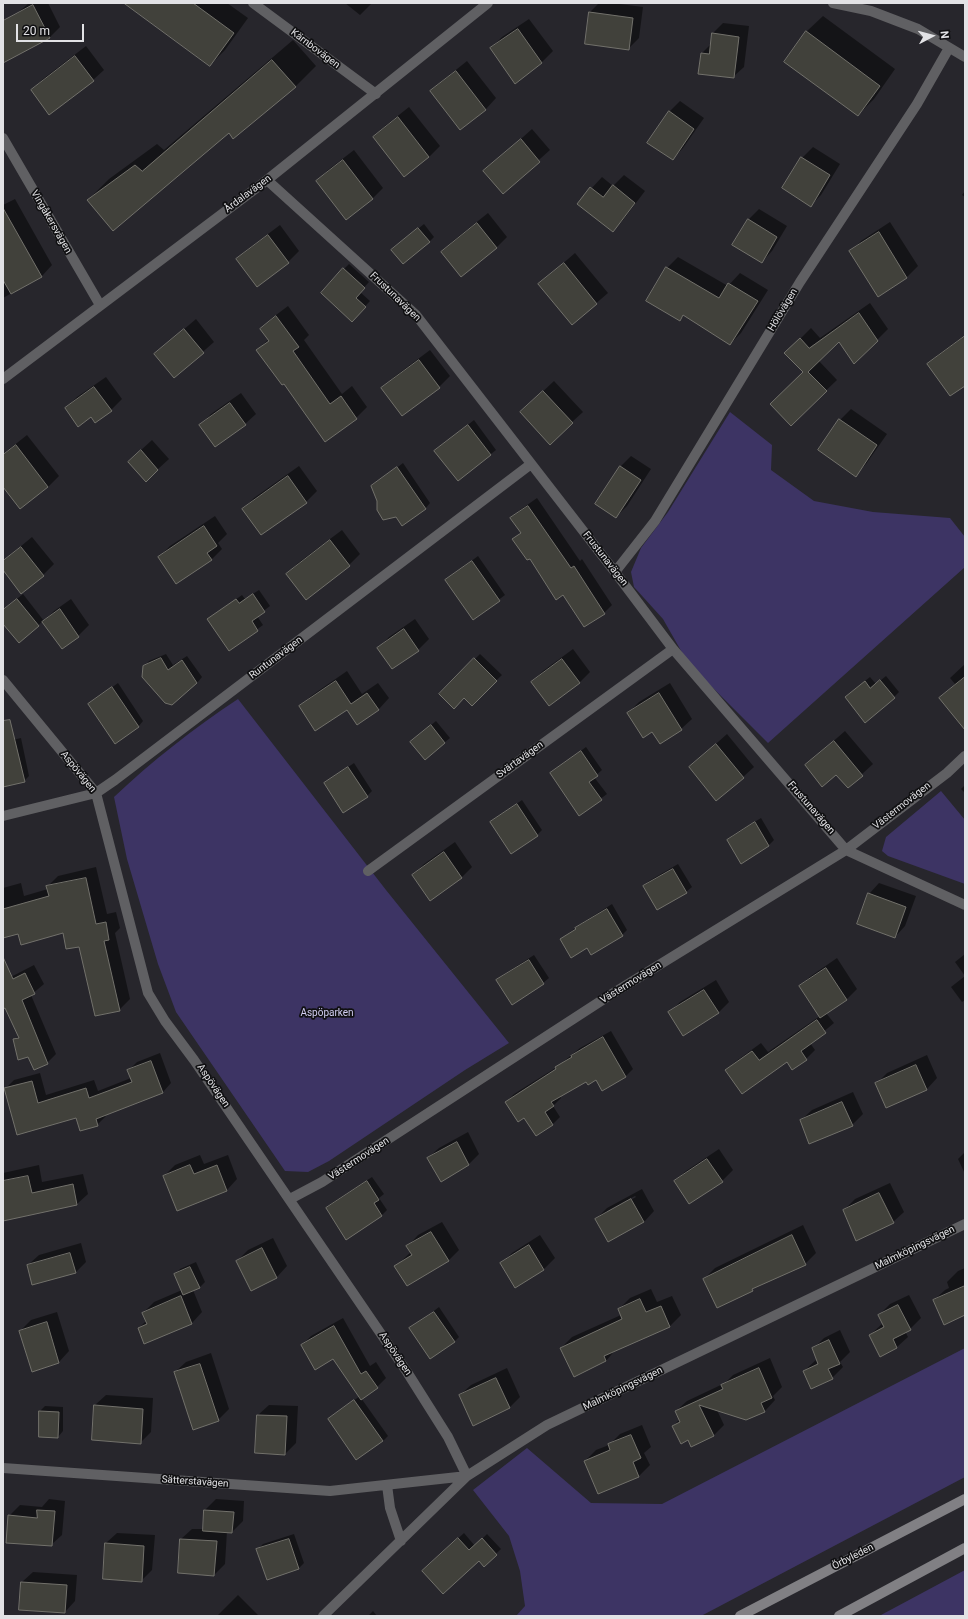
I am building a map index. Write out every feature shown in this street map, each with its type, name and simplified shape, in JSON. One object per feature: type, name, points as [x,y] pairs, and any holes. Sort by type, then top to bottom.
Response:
[{"type":"main road","name":"Örbyleden","points":[[740,1616],[965,1500]]},
{"type":"main road","points":[[839,1616],[965,1548]]},
{"type":"street","name":"Kärnbovägen","points":[[253,3],[376,94]]},
{"type":"street","name":"Årdalavägen","points":[[3,379],[267,180],[488,3]]},
{"type":"street","points":[[833,3],[871,11],[918,29],[965,56]]},
{"type":"street","name":"Hölövägen","points":[[615,572],[655,521],[800,282],[917,104],[949,48]]},
{"type":"street","name":"Vingåkersvägen","points":[[3,138],[100,305]]},
{"type":"street","name":"Frustunavägen","points":[[267,180],[416,316],[673,649],[846,850],[965,905]]},
{"type":"street","name":"Runtunavägen","points":[[3,816],[96,793],[531,464]]},
{"type":"street","name":"Svärtavägen","points":[[368,871],[673,649]]},
{"type":"street","name":"Aspövägen","points":[[3,680],[96,793],[148,994],[164,1021],[194,1060],[408,1372],[448,1437],[467,1476]]},
{"type":"street","name":"Västermovägen","points":[[290,1199],[322,1182],[607,997],[846,850],[947,773],[965,756]]},
{"type":"street","name":"Malmköpingsvägen","points":[[323,1616],[467,1476],[548,1425],[965,1224]]},
{"type":"street","name":"Sätterstavägen","points":[[3,1468],[330,1492],[467,1476]]},
{"type":"street","points":[[387,1485],[390,1508],[401,1541]]},
{"type":"green space","points":[[730,412],[772,445],[771,470],[814,501],[873,512],[950,518],[965,537],[965,567],[768,743],[688,663],[663,619],[634,587],[631,572],[641,548],[668,512]]},
{"type":"green space","name":"Aspöparken","points":[[238,699],[386,890],[509,1043],[465,1070],[329,1161],[308,1172],[285,1171],[176,1012],[158,964],[127,859],[114,797],[174,745],[205,721]]},
{"type":"green space","points":[[941,791],[965,820],[965,884],[888,856],[882,851],[886,837]]},
{"type":"green space","points":[[965,1348],[965,1477],[701,1616],[516,1616],[525,1606],[520,1571],[509,1536],[473,1490],[527,1448],[591,1503],[662,1504]]},
{"type":"green space","points":[[965,1570],[965,1616],[880,1616],[881,1615]]},
{"type":"building","points":[[124,3],[193,3],[234,33],[210,66]]},
{"type":"building","points":[[33,5],[50,38],[3,63],[3,21]]},
{"type":"building","points":[[589,12],[633,18],[629,50],[585,44]]},
{"type":"building","points":[[518,29],[542,63],[515,84],[490,48]]},
{"type":"building","points":[[806,31],[880,86],[858,116],[784,62]]},
{"type":"building","points":[[712,33],[739,37],[734,78],[698,74],[701,53],[709,54]]},
{"type":"building","points":[[75,56],[94,81],[49,115],[31,90]]},
{"type":"building","points":[[272,60],[296,87],[233,139],[229,133],[113,231],[87,200],[135,165],[142,171]]},
{"type":"building","points":[[456,71],[486,110],[460,130],[430,91]]},
{"type":"building","points":[[669,111],[694,129],[673,160],[647,143]]},
{"type":"building","points":[[398,117],[429,157],[404,177],[373,137]]},
{"type":"building","points":[[521,139],[540,162],[503,194],[483,171]]},
{"type":"building","points":[[801,157],[830,175],[811,207],[782,188]]},
{"type":"building","points":[[343,160],[373,199],[346,220],[316,181]]},
{"type":"building","points":[[613,185],[635,203],[613,232],[577,204],[590,187],[603,197]]},
{"type":"building","points":[[3,208],[42,277],[11,294],[3,280]]},
{"type":"building","points":[[748,219],[777,237],[762,263],[732,245]]},
{"type":"building","points":[[477,223],[497,248],[461,277],[441,252]]},
{"type":"building","points":[[418,228],[430,242],[403,264],[391,250]]},
{"type":"building","points":[[879,232],[907,278],[878,297],[849,251]]},
{"type":"building","points":[[268,235],[289,263],[257,287],[236,259]]},
{"type":"building","points":[[564,263],[597,304],[572,325],[538,284]]},
{"type":"building","points":[[666,267],[719,298],[728,283],[758,301],[730,345],[683,315],[680,321],[646,301]]},
{"type":"building","points":[[343,268],[365,288],[356,298],[366,307],[352,322],[321,293]]},
{"type":"building","points":[[859,313],[878,341],[854,364],[839,342],[808,372],[827,391],[791,426],[770,404],[803,372],[784,353],[800,338],[809,348]]},
{"type":"building","points":[[276,316],[299,347],[293,351],[330,404],[341,396],[357,419],[325,442],[284,384],[282,385],[256,350],[269,341],[260,329]]},
{"type":"building","points":[[184,329],[204,353],[174,378],[154,354]]},
{"type":"building","points":[[965,336],[965,386],[950,396],[927,364]]},
{"type":"building","points":[[419,360],[440,388],[402,416],[381,388]]},
{"type":"building","points":[[94,387],[112,411],[95,423],[91,417],[78,427],[65,408]]},
{"type":"building","points":[[543,391],[573,423],[550,445],[520,412]]},
{"type":"building","points":[[230,403],[246,425],[215,447],[199,425]]},
{"type":"building","points":[[839,419],[877,445],[856,477],[818,450]]},
{"type":"building","points":[[468,425],[491,455],[458,481],[434,451]]},
{"type":"building","points":[[16,445],[48,487],[20,509],[3,487],[3,455]]},
{"type":"building","points":[[141,450],[158,470],[146,482],[128,462]]},
{"type":"building","points":[[620,466],[641,480],[616,518],[595,504]]},
{"type":"building","points":[[397,467],[426,509],[402,526],[396,517],[383,520],[377,510],[377,501],[371,486]]},
{"type":"building","points":[[288,476],[307,503],[261,535],[242,509]]},
{"type":"building","points":[[528,506],[571,568],[574,566],[605,614],[584,627],[563,595],[556,600],[530,559],[527,560],[512,539],[521,533],[510,518]]},
{"type":"building","points":[[204,526],[217,546],[207,553],[212,560],[176,584],[158,557]]},
{"type":"building","points":[[330,540],[350,566],[306,600],[286,574]]},
{"type":"building","points":[[21,547],[44,576],[21,594],[3,570],[3,561]]},
{"type":"building","points":[[472,561],[500,601],[473,620],[445,580]]},
{"type":"building","points":[[253,594],[265,612],[252,621],[258,631],[229,651],[207,619],[236,599],[239,603]]},
{"type":"building","points":[[17,599],[39,626],[19,643],[3,624],[3,610]]},
{"type":"building","points":[[60,609],[79,637],[62,649],[42,622]]},
{"type":"building","points":[[404,629],[419,651],[392,669],[377,648]]},
{"type":"building","points":[[161,658],[168,670],[182,660],[197,683],[172,705],[165,703],[142,677],[143,666]]},
{"type":"building","points":[[474,658],[497,681],[472,706],[464,698],[454,709],[439,694]]},
{"type":"building","points":[[562,659],[580,683],[549,706],[531,682]]},
{"type":"building","points":[[965,677],[965,730],[939,698]]},
{"type":"building","points":[[880,680],[895,698],[865,723],[845,697],[865,681],[870,688]]},
{"type":"building","points":[[336,681],[351,704],[367,693],[379,710],[357,725],[347,710],[315,731],[299,706]]},
{"type":"building","points":[[112,687],[139,727],[115,744],[88,704]]},
{"type":"building","points":[[659,693],[682,730],[660,744],[652,732],[643,738],[627,713]]},
{"type":"building","points":[[10,720],[25,782],[3,787],[3,721]]},
{"type":"building","points":[[431,725],[445,743],[425,760],[410,742]]},
{"type":"building","points":[[834,741],[863,776],[848,788],[836,775],[822,787],[805,765]]},
{"type":"building","points":[[716,744],[744,778],[716,801],[689,767]]},
{"type":"building","points":[[581,751],[598,776],[589,782],[602,800],[579,816],[550,773]]},
{"type":"building","points":[[348,767],[368,797],[343,813],[324,783]]},
{"type":"building","points":[[517,804],[538,836],[511,854],[490,822]]},
{"type":"building","points":[[755,822],[769,846],[741,864],[727,840]]},
{"type":"building","points":[[444,852],[462,878],[430,901],[412,875]]},
{"type":"building","points":[[673,869],[687,893],[657,910],[643,886]]},
{"type":"building","points":[[86,878],[96,924],[106,922],[109,940],[104,941],[120,1011],[95,1016],[79,947],[66,949],[63,933],[21,945],[18,934],[3,938],[3,909],[49,896],[46,886]]},
{"type":"building","points":[[868,893],[906,907],[895,938],[857,924]]},
{"type":"building","points":[[607,909],[623,936],[591,955],[587,948],[571,958],[560,939],[576,929],[575,928]]},
{"type":"building","points":[[3,957],[13,979],[25,973],[35,994],[22,1000],[48,1064],[34,1070],[28,1057],[18,1060],[13,1039],[19,1038],[5,1008],[3,1009]]},
{"type":"building","points":[[529,960],[544,984],[512,1005],[496,980]]},
{"type":"building","points":[[826,968],[847,1000],[820,1018],[799,986]]},
{"type":"building","points":[[704,990],[719,1013],[683,1036],[668,1012]]},
{"type":"building","points":[[817,1020],[826,1033],[801,1051],[807,1060],[792,1070],[787,1062],[742,1094],[725,1070],[752,1051],[759,1060]]},
{"type":"building","points":[[603,1037],[626,1077],[602,1091],[596,1080],[588,1085],[586,1082],[551,1102],[554,1106],[545,1112],[553,1125],[536,1136],[524,1118],[518,1122],[505,1102],[556,1069],[555,1067],[572,1057],[571,1056]]},
{"type":"building","points":[[151,1061],[163,1093],[96,1119],[98,1126],[80,1131],[76,1118],[17,1135],[4,1088],[32,1081],[38,1103],[86,1088],[89,1098],[132,1082],[127,1070]]},
{"type":"building","points":[[916,1065],[927,1090],[886,1108],[875,1083]]},
{"type":"building","points":[[842,1102],[853,1126],[809,1144],[800,1120]]},
{"type":"building","points":[[457,1142],[469,1165],[441,1182],[427,1158]]},
{"type":"building","points":[[707,1159],[723,1182],[689,1204],[674,1181]]},
{"type":"building","points":[[190,1165],[194,1174],[217,1165],[227,1191],[177,1211],[163,1176]]},
{"type":"building","points":[[28,1176],[32,1193],[73,1184],[77,1205],[3,1221],[3,1181]]},
{"type":"building","points":[[367,1181],[379,1200],[374,1203],[382,1216],[346,1240],[326,1208]]},
{"type":"building","points":[[879,1193],[894,1223],[856,1241],[843,1210]]},
{"type":"building","points":[[631,1199],[644,1222],[608,1242],[595,1219]]},
{"type":"building","points":[[431,1232],[449,1261],[407,1286],[394,1266],[412,1255],[406,1246]]},
{"type":"building","points":[[792,1235],[806,1265],[752,1289],[753,1291],[717,1308],[703,1279]]},
{"type":"building","points":[[529,1245],[544,1270],[515,1288],[500,1263]]},
{"type":"building","points":[[262,1248],[277,1278],[251,1291],[236,1261]]},
{"type":"building","points":[[70,1253],[76,1273],[32,1285],[27,1265]]},
{"type":"building","points":[[190,1267],[200,1288],[183,1295],[174,1274]]},
{"type":"building","points":[[965,1286],[965,1315],[944,1325],[933,1300]]},
{"type":"building","points":[[181,1296],[192,1324],[144,1344],[138,1328],[147,1324],[142,1313]]},
{"type":"building","points":[[640,1299],[646,1312],[661,1306],[670,1327],[604,1356],[606,1361],[574,1377],[560,1348],[622,1319],[618,1309]]},
{"type":"building","points":[[898,1305],[911,1330],[893,1339],[897,1348],[880,1357],[869,1335],[884,1327],[878,1315]]},
{"type":"building","points":[[434,1312],[455,1342],[430,1359],[409,1328]]},
{"type":"building","points":[[47,1322],[59,1363],[32,1372],[19,1331]]},
{"type":"building","points":[[334,1326],[361,1374],[366,1371],[378,1388],[361,1400],[333,1359],[315,1370],[301,1345]]},
{"type":"building","points":[[829,1340],[840,1364],[828,1369],[833,1379],[811,1389],[803,1371],[818,1364],[812,1348]]},
{"type":"building","points":[[200,1364],[219,1421],[193,1430],[174,1372]]},
{"type":"building","points":[[759,1368],[772,1398],[761,1403],[765,1412],[746,1420],[699,1405],[714,1436],[691,1447],[688,1440],[681,1444],[672,1426],[680,1422],[675,1411],[723,1389],[721,1385]]},
{"type":"building","points":[[496,1378],[510,1408],[473,1426],[459,1395]]},
{"type":"building","points":[[354,1400],[383,1441],[356,1460],[328,1419]]},
{"type":"building","points":[[94,1405],[143,1409],[141,1444],[92,1440]]},
{"type":"building","points":[[39,1411],[59,1412],[58,1438],[39,1437]]},
{"type":"building","points":[[257,1415],[287,1416],[285,1455],[255,1453]]},
{"type":"building","points":[[631,1435],[641,1458],[633,1462],[639,1477],[598,1494],[584,1461],[610,1450],[608,1444]]},
{"type":"building","points":[[37,1510],[55,1511],[52,1546],[6,1543],[8,1515],[37,1518]]},
{"type":"building","points":[[204,1510],[234,1512],[232,1533],[203,1531]]},
{"type":"building","points":[[458,1538],[469,1550],[482,1538],[497,1555],[484,1567],[479,1561],[443,1594],[422,1571]]},
{"type":"building","points":[[180,1539],[217,1541],[214,1576],[178,1573]]},
{"type":"building","points":[[289,1539],[299,1569],[267,1580],[256,1549]]},
{"type":"building","points":[[105,1543],[144,1546],[142,1582],[103,1579]]},
{"type":"building","points":[[21,1582],[67,1585],[65,1613],[19,1610]]}]
